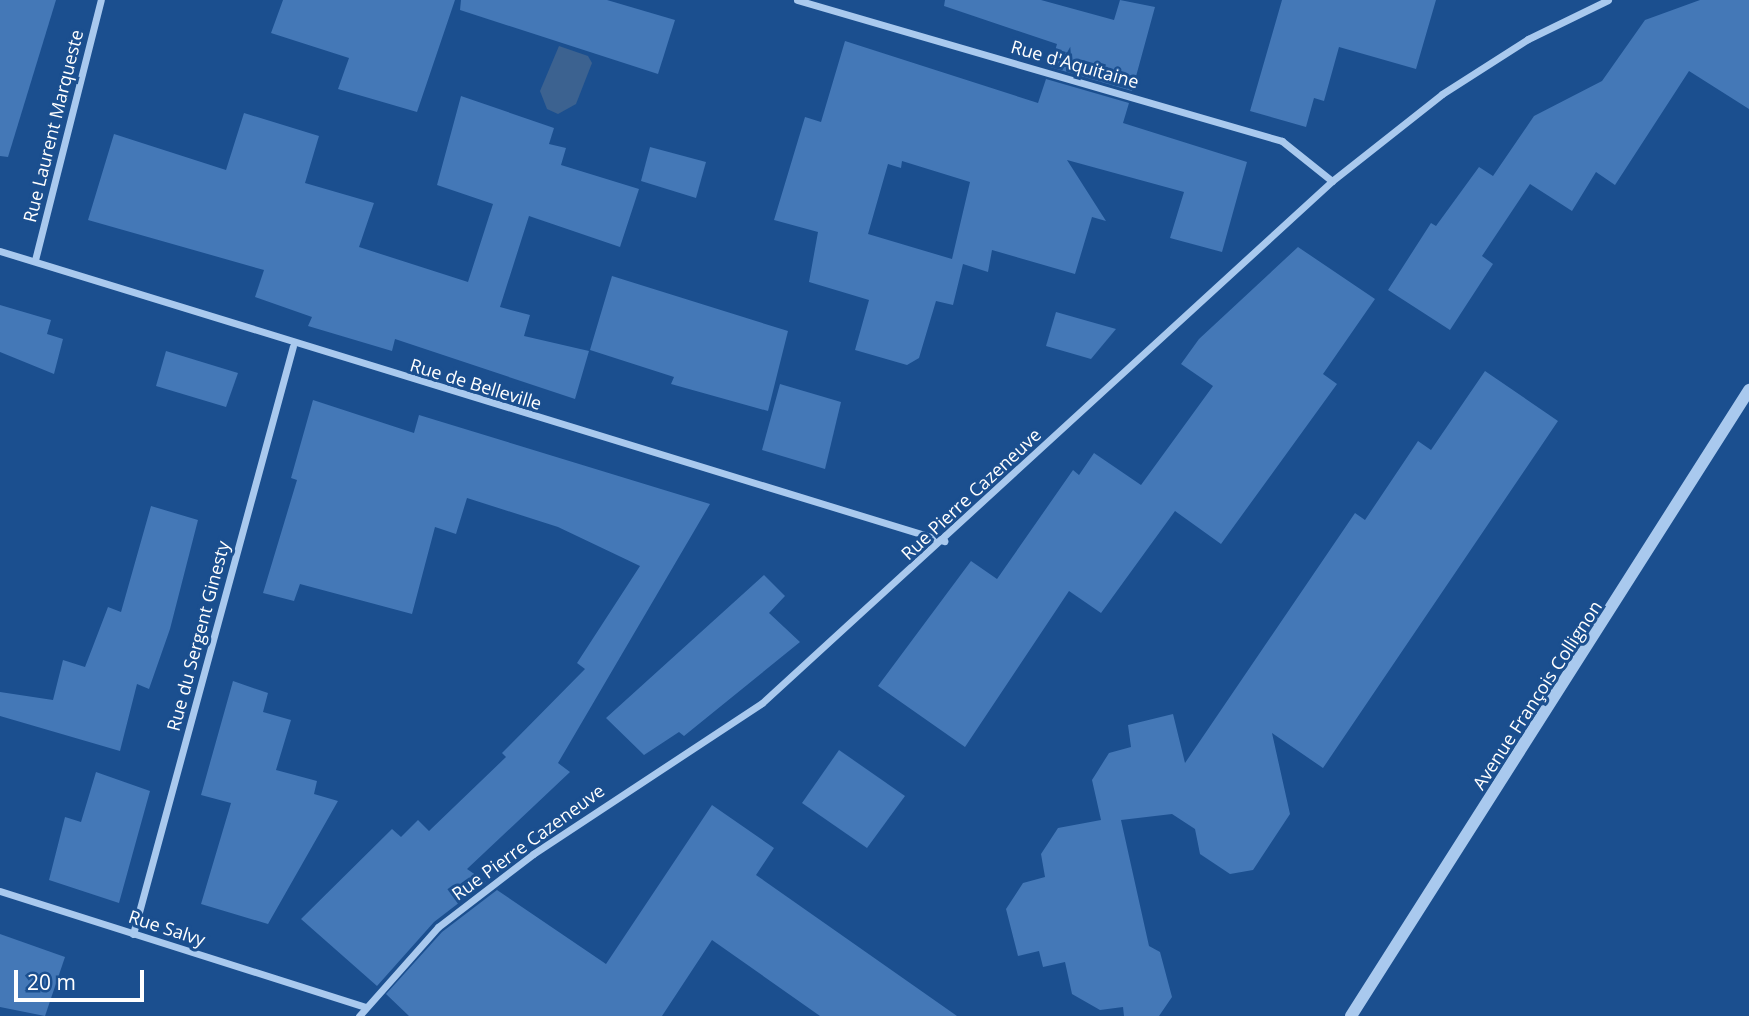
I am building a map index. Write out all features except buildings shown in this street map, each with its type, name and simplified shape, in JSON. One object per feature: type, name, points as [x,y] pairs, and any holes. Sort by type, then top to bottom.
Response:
[{"type":"street","name":"Rue Laurent Marqueste","points":[[35,260],[101,0]]},
{"type":"street","name":"Rue d'Aquitaine","points":[[797,0],[1282,141],[1332,181]]},
{"type":"street","name":"Rue Pierre Cazeneuve","points":[[359,1016],[438,927],[533,854],[762,703],[944,541],[1332,181],[1442,93],[1528,39],[1608,0]]},
{"type":"street","name":"Rue de Belleville","points":[[0,251],[35,260],[293,345],[944,541]]},
{"type":"street","name":"Rue du Sergent Ginesty","points":[[133,934],[293,345]]},
{"type":"street","name":"Avenue François Collignon","points":[[1350,1016],[1749,390]]},
{"type":"street","name":"Rue Salvy","points":[[0,891],[365,1007]]},
{"type":"water","points":[[559,46],[588,56],[592,63],[576,104],[558,114],[547,109],[540,91]]}]
